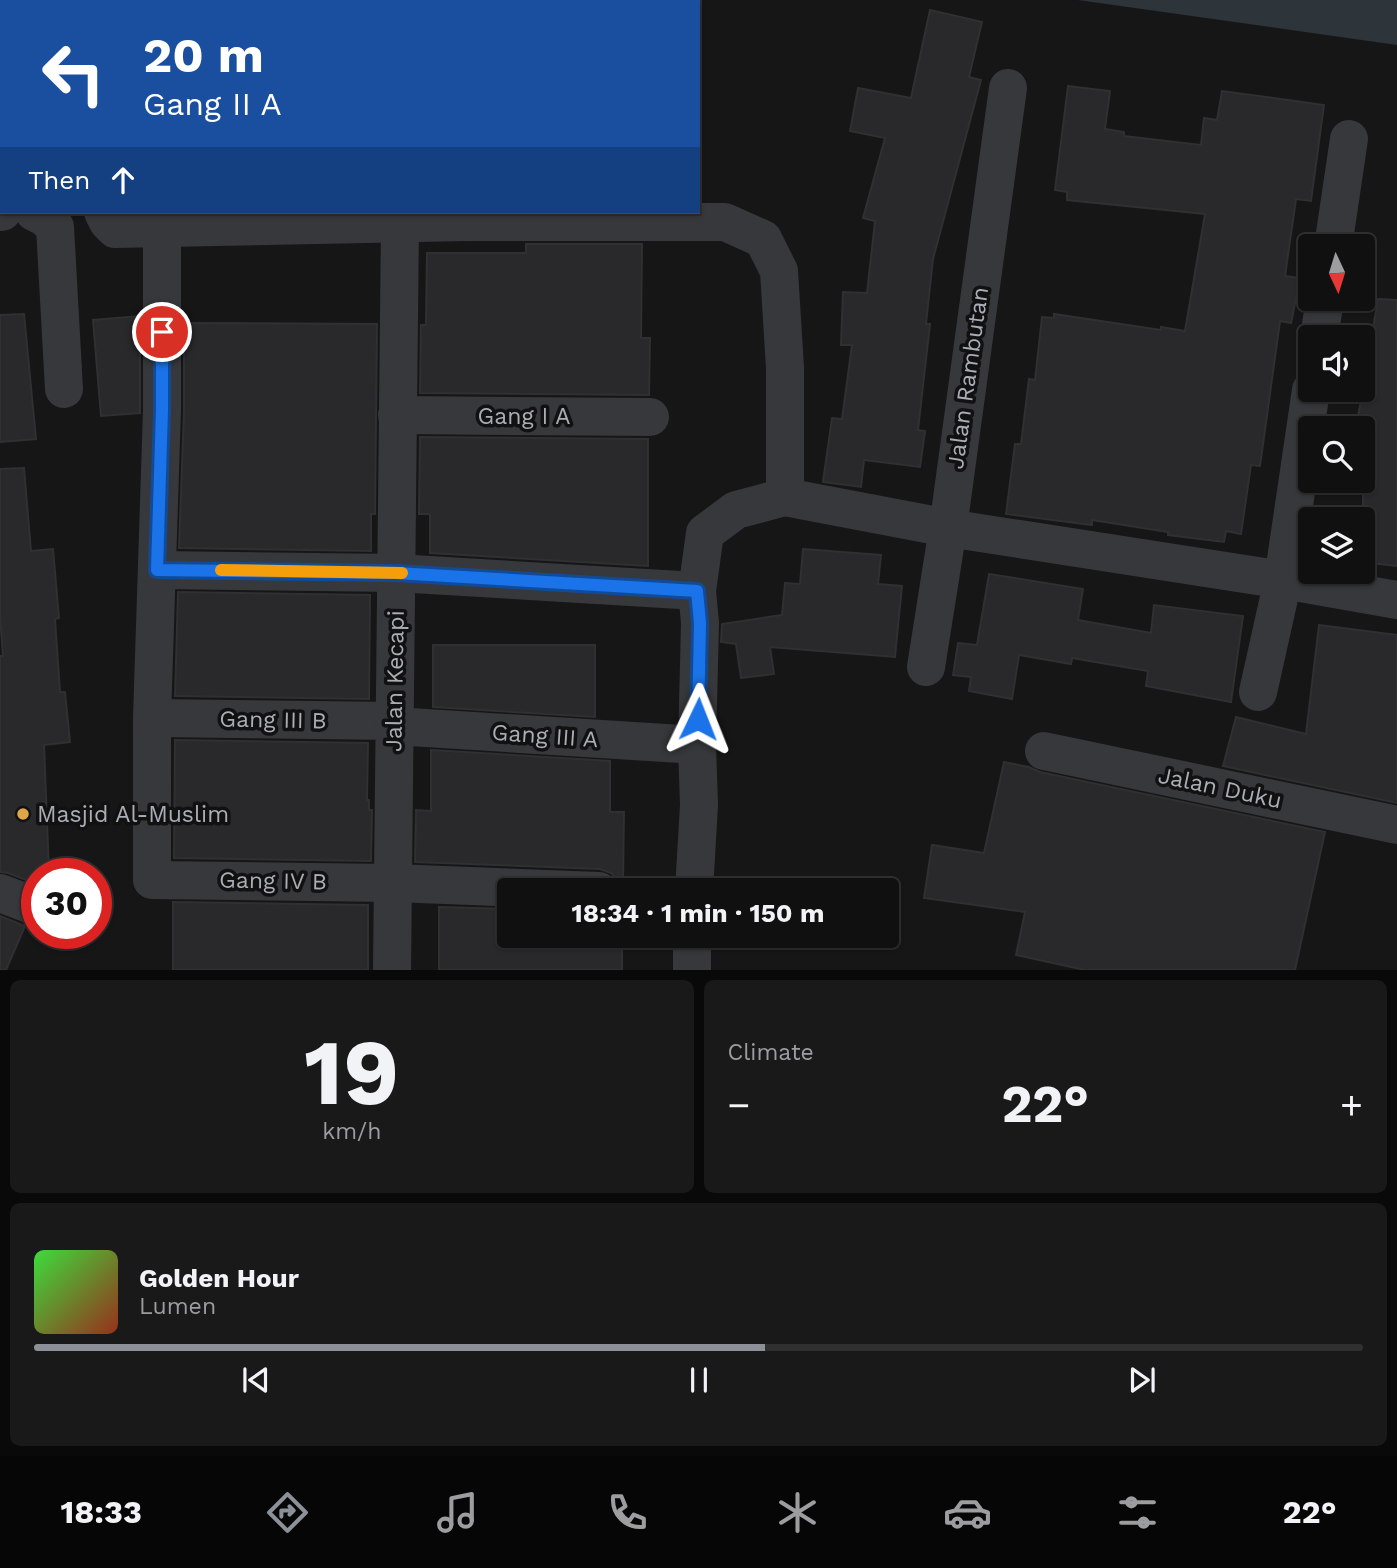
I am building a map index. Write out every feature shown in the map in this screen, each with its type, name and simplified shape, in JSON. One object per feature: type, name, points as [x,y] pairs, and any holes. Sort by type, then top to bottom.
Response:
[{"type":"street","name":"Jalan Rambutan","points":[[926,667],[948,528],[1008,88]]},
{"type":"street","points":[[1335,234],[1349,139]]},
{"type":"street","points":[[40,214],[55,227],[64,389]]},
{"type":"street","points":[[109,220],[162,227],[216,219],[400,224],[467,217],[724,222],[764,239],[779,271],[785,368],[785,498]]},
{"type":"street","name":"Jalan Kecapi","points":[[392,970],[400,224]]},
{"type":"street","points":[[152,718],[162,410],[162,227]]},
{"type":"street","points":[[1258,692],[1283,580],[1309,402]]},
{"type":"street","name":"Gang I A","points":[[397,415],[650,417]]},
{"type":"street","points":[[695,878],[699,805],[696,745],[700,623],[697,591],[705,533],[736,510],[785,498],[948,528],[1397,600]]},
{"type":"street","points":[[157,570],[396,573],[697,591]]},
{"type":"street","name":"Gang III B","points":[[152,718],[395,724]]},
{"type":"street","name":"Gang IV B","points":[[152,718],[152,880],[497,887]]},
{"type":"street","name":"Gang III A","points":[[395,724],[696,745]]},
{"type":"street","name":"Jalan Duku","points":[[1044,751],[1397,825]]},
{"type":"street","points":[[0,893],[21,901]]},
{"type":"street","points":[[692,948],[692,970]]},
{"type":"shaded area","points":[[1078,0],[1397,0],[1397,45]]},
{"type":"building","points":[[930,10],[982,22],[969,77],[981,80],[933,259],[926,324],[930,324],[918,430],[925,431],[920,467],[864,460],[861,487],[823,482],[832,418],[842,419],[852,345],[841,345],[843,292],[867,293],[875,221],[863,218],[885,138],[850,131],[858,88],[911,98]]},
{"type":"building","points":[[1068,86],[1110,91],[1105,129],[1124,132],[1124,136],[1201,145],[1204,118],[1217,120],[1222,91],[1324,105],[1311,201],[1296,199],[1285,276],[1298,278],[1298,288],[1291,323],[1280,321],[1260,466],[1251,465],[1241,534],[1226,531],[1224,542],[1168,535],[1168,532],[1092,520],[1092,525],[1006,514],[1015,444],[1021,444],[1029,379],[1035,380],[1042,317],[1054,318],[1054,314],[1185,331],[1205,214],[1067,200],[1067,192],[1055,190]]},
{"type":"building","points":[[526,244],[642,244],[641,338],[650,338],[649,395],[420,393],[421,325],[426,325],[427,253],[526,253]]},
{"type":"building","points":[[1378,299],[1397,300],[1397,566],[1375,563],[1375,507],[1363,507],[1363,493],[1375,493],[1375,416],[1358,416],[1361,402],[1375,402],[1374,325]]},
{"type":"building","points":[[24,314],[36,439],[0,442],[0,315]]},
{"type":"building","points":[[140,316],[140,413],[101,416],[93,320]]},
{"type":"building","points":[[184,323],[377,324],[375,514],[371,514],[371,551],[179,548]]},
{"type":"building","points":[[420,437],[648,439],[648,566],[430,553],[430,514],[419,514]]},
{"type":"building","points":[[24,468],[31,551],[53,549],[59,618],[55,619],[60,692],[65,692],[70,742],[44,745],[48,858],[21,858],[21,878],[0,872],[0,656],[3,656],[0,615],[0,469]]},
{"type":"building","points":[[803,549],[881,555],[878,584],[902,586],[895,657],[770,647],[774,674],[741,678],[736,644],[721,642],[722,624],[782,615],[785,583],[800,584]]},
{"type":"building","points":[[989,574],[1083,589],[1078,620],[1151,633],[1154,605],[1243,616],[1231,702],[1146,686],[1148,671],[1072,658],[1071,664],[1019,655],[1012,699],[969,691],[971,677],[953,675],[958,643],[977,645]]},
{"type":"building","points":[[178,592],[370,595],[369,699],[175,696]]},
{"type":"building","points":[[1319,625],[1397,635],[1397,803],[1223,766],[1236,717],[1306,734]]},
{"type":"building","points":[[433,645],[595,645],[595,717],[433,707]]},
{"type":"building","points":[[175,740],[368,743],[367,800],[369,810],[372,810],[371,861],[174,858]]},
{"type":"building","points":[[431,750],[610,761],[610,812],[624,812],[623,878],[616,878],[600,869],[415,862],[416,810],[431,811]]},
{"type":"building","points":[[1004,762],[1040,772],[1325,832],[1295,970],[1085,970],[1016,955],[1025,912],[924,898],[932,845],[984,853]]},
{"type":"building","points":[[173,902],[368,905],[368,970],[173,970]]},
{"type":"building","points":[[439,907],[497,909],[497,948],[622,948],[622,970],[439,970]]},
{"type":"building","points":[[0,916],[21,924],[21,935],[6,970],[0,970]]},
{"type":"slow traffic","points":[[221,570],[402,573]]},
{"type":"place","name":"Masjid Al-Muslim","points":[[23,814]]},
{"type":"route","points":[[162,332],[157,570],[396,573],[697,591],[700,623],[698,719]]}]
